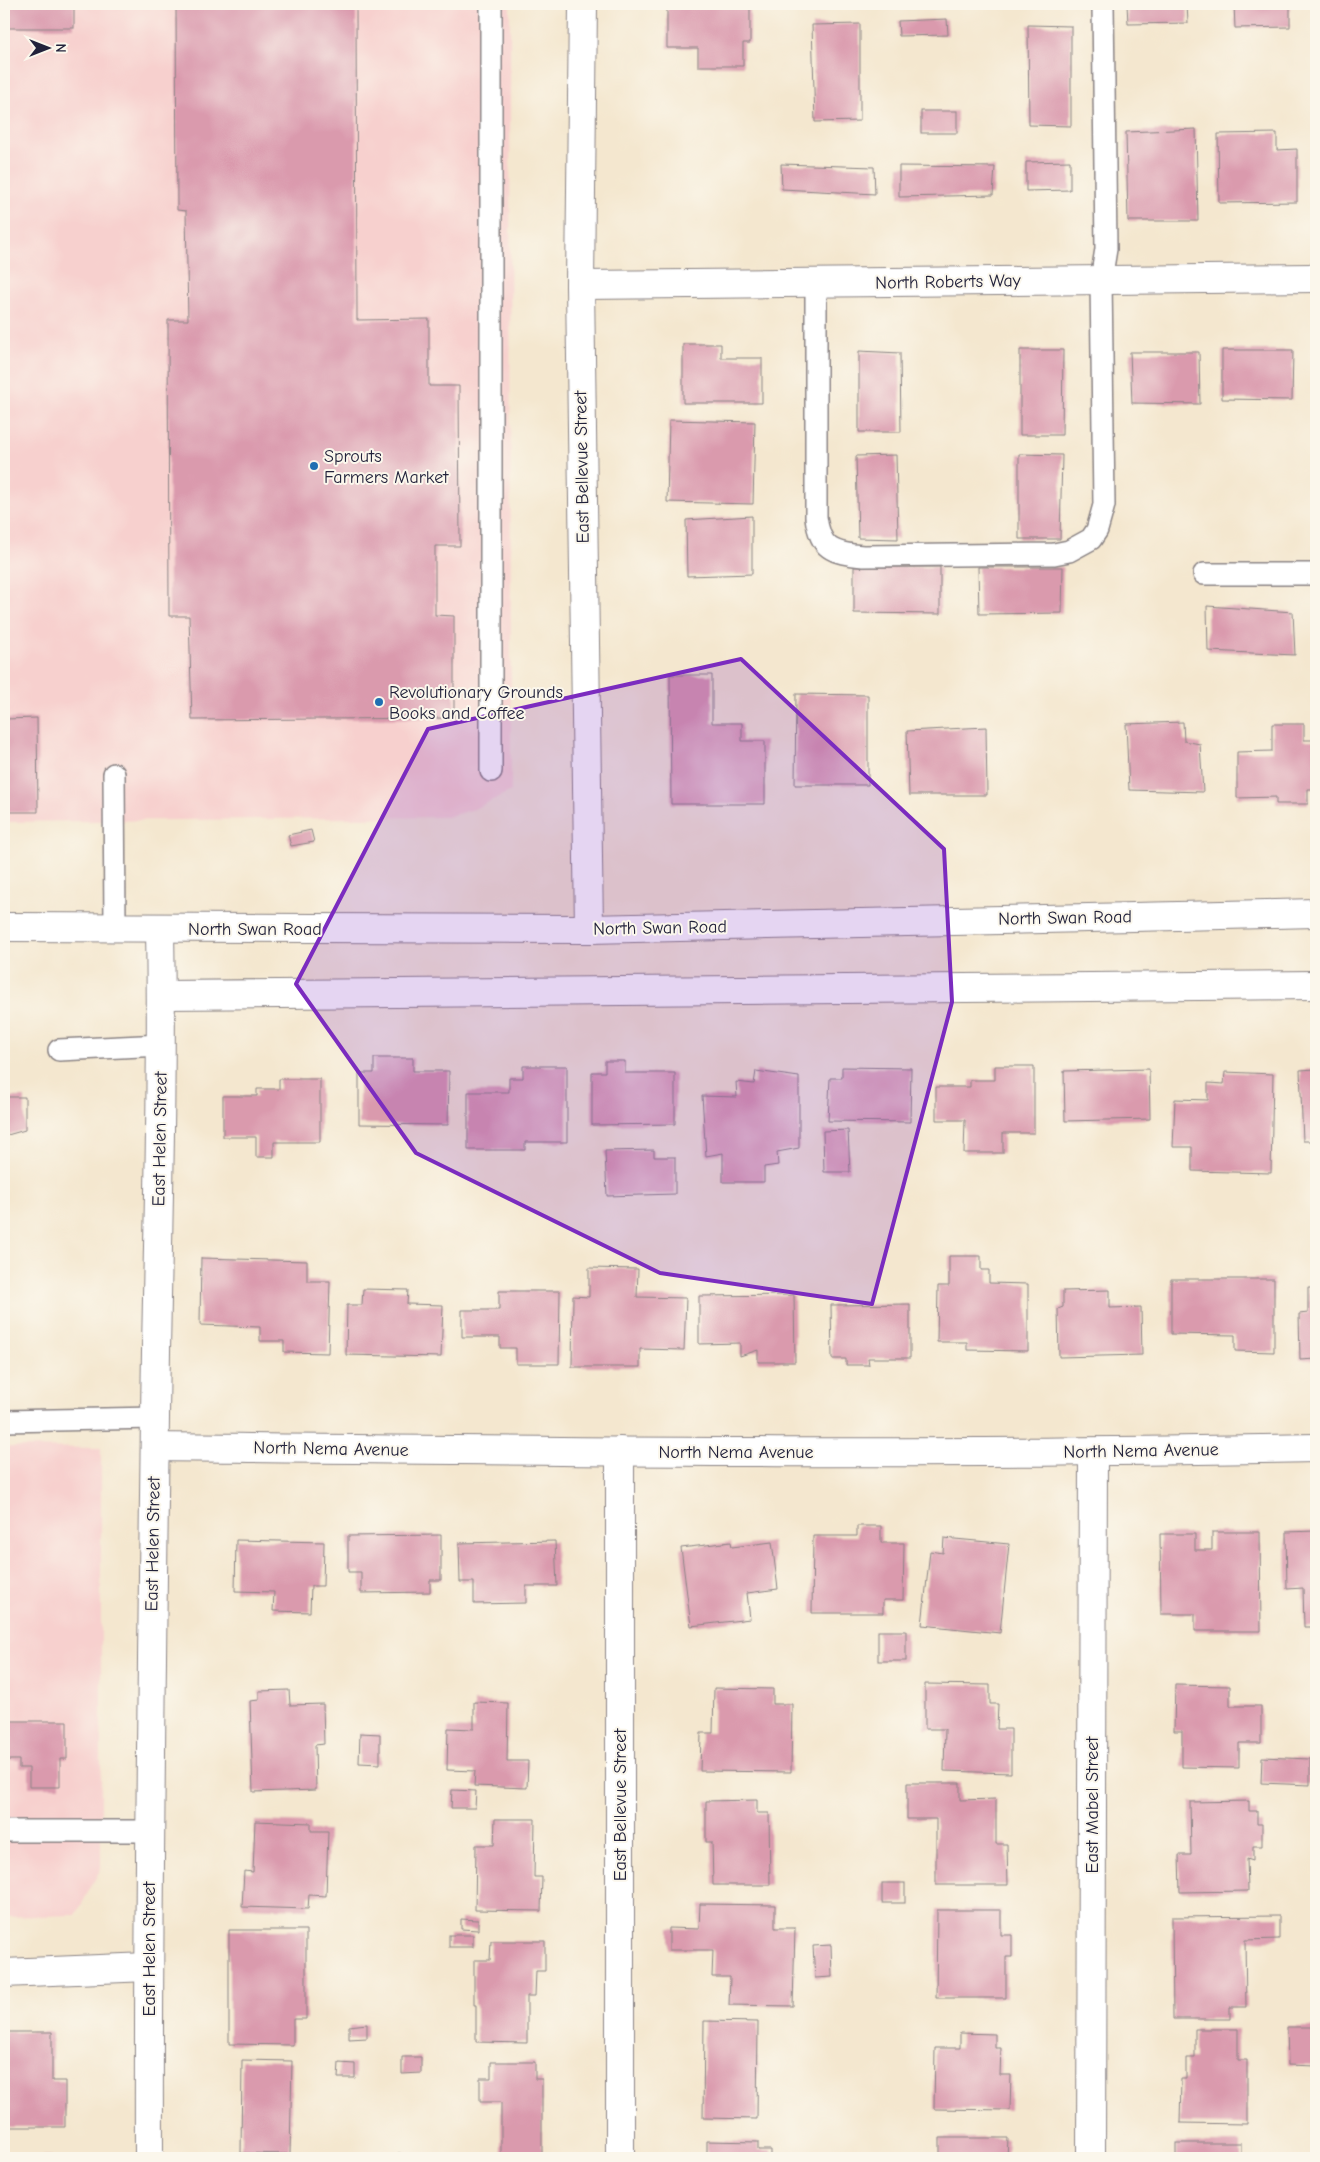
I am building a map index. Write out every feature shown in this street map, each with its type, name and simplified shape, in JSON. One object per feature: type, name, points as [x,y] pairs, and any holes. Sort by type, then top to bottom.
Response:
[{"type":"street","name":"East Bellevue Street","points":[[583,4],[580,285],[589,930]]},
{"type":"street","name":"North Roberts Way","points":[[580,285],[1316,278]]},
{"type":"street","name":"North Swan Road","points":[[4,927],[589,930],[1316,913]]},
{"type":"street","name":"East Helen Street","points":[[149,2158],[148,1967],[162,1045],[160,929]]},
{"type":"street","points":[[161,995],[1316,986]]},
{"type":"street","name":"North Nema Avenue","points":[[155,1447],[620,1451],[1093,1452],[1316,1448]]},
{"type":"street","name":"East Bellevue Street","points":[[620,1451],[620,2158]]},
{"type":"street","name":"East Mabel Street","points":[[1091,2158],[1093,1452]]},
{"type":"street","points":[[4,1973],[148,1967]]},
{"type":"lane","points":[[491,4],[491,771]]},
{"type":"lane","points":[[816,283],[816,517],[818,533],[823,543],[846,554],[863,556],[1035,556],[1062,553],[1081,546],[1094,535],[1101,520],[1104,505],[1101,280],[1106,249],[1103,4]]},
{"type":"lane","points":[[1204,574],[1316,574]]},
{"type":"lane","points":[[114,774],[115,928]]},
{"type":"lane","points":[[59,1050],[162,1045]]},
{"type":"lane","points":[[4,1421],[155,1418]]},
{"type":"lane","points":[[4,1831],[150,1831]]},
{"type":"highlighted area","points":[[741,659],[944,849],[952,1002],[872,1304],[660,1273],[416,1153],[296,984],[428,729]]},
{"type":"shaded area","points":[[4,4],[510,4],[511,791],[474,809],[447,817],[4,822]]},
{"type":"shaded area","points":[[4,1447],[101,1448],[101,1868],[76,1915],[4,1917]]},
{"type":"building","points":[[4,4],[74,4],[74,28],[4,28]]},
{"type":"building","points":[[176,4],[356,4],[357,320],[429,319],[429,386],[459,386],[460,546],[435,546],[435,615],[454,616],[454,718],[192,720],[189,616],[169,616],[168,320],[188,320],[186,211],[177,210]]},
{"type":"building","points":[[667,4],[750,4],[750,43],[743,43],[743,66],[698,66],[698,48],[667,48]]},
{"type":"building","points":[[1127,4],[1187,4],[1188,23],[1128,24]]},
{"type":"building","points":[[1234,4],[1290,4],[1290,27],[1235,28]]},
{"type":"building","points":[[947,19],[948,35],[899,36],[898,21]]},
{"type":"building","points":[[860,24],[860,121],[815,122],[812,25]]},
{"type":"building","points":[[1028,25],[1071,26],[1071,126],[1029,125]]},
{"type":"building","points":[[921,111],[957,111],[957,133],[921,133]]},
{"type":"building","points":[[1196,129],[1198,221],[1128,221],[1126,132]]},
{"type":"building","points":[[1277,133],[1277,150],[1297,149],[1297,202],[1219,203],[1218,134]]},
{"type":"building","points":[[1070,161],[1070,190],[1026,191],[1026,162]]},
{"type":"building","points":[[781,164],[874,167],[875,194],[782,189]]},
{"type":"building","points":[[899,166],[995,167],[993,195],[899,197]]},
{"type":"building","points":[[683,344],[721,344],[721,358],[762,358],[762,403],[683,403]]},
{"type":"building","points":[[1020,350],[1063,350],[1062,435],[1020,435]]},
{"type":"building","points":[[1222,350],[1293,350],[1292,400],[1222,399]]},
{"type":"building","points":[[859,351],[900,353],[901,432],[859,432]]},
{"type":"building","points":[[1130,352],[1199,352],[1200,404],[1132,403]]},
{"type":"building","points":[[669,420],[755,422],[753,504],[667,502]]},
{"type":"building","points":[[1019,454],[1062,455],[1060,539],[1019,539]]},
{"type":"building","points":[[896,455],[898,539],[858,538],[856,456]]},
{"type":"building","points":[[752,516],[752,574],[687,576],[686,520]]},
{"type":"building","points":[[854,567],[940,567],[940,614],[854,613]]},
{"type":"building","points":[[978,567],[1063,567],[1062,613],[979,614]]},
{"type":"building","points":[[1207,606],[1293,612],[1295,655],[1208,651]]},
{"type":"building","points":[[670,675],[712,675],[712,723],[742,723],[742,741],[765,741],[765,804],[671,804]]},
{"type":"building","points":[[796,694],[868,695],[868,785],[795,785]]},
{"type":"building","points":[[37,718],[38,812],[4,812],[4,719]]},
{"type":"building","points":[[1183,722],[1184,741],[1200,744],[1203,792],[1129,790],[1126,724]]},
{"type":"building","points":[[1272,724],[1304,724],[1304,740],[1314,740],[1314,750],[1316,750],[1316,789],[1308,789],[1308,804],[1276,804],[1276,797],[1237,798],[1237,752],[1272,751]]},
{"type":"building","points":[[986,727],[987,795],[909,795],[907,731]]},
{"type":"building","points":[[311,830],[314,842],[291,846],[288,835]]},
{"type":"building","points":[[374,1058],[413,1058],[413,1071],[449,1071],[448,1125],[359,1124],[359,1073],[374,1073]]},
{"type":"building","points":[[605,1061],[625,1061],[625,1073],[675,1073],[675,1124],[592,1125],[592,1072],[605,1072]]},
{"type":"building","points":[[523,1066],[567,1066],[567,1142],[525,1142],[525,1150],[468,1150],[468,1092],[509,1092],[509,1078],[523,1078]]},
{"type":"building","points":[[995,1066],[1034,1066],[1034,1133],[1003,1133],[1003,1153],[964,1153],[965,1120],[936,1120],[936,1087],[970,1087],[970,1080],[995,1080]]},
{"type":"building","points":[[842,1067],[911,1068],[910,1122],[828,1121],[830,1078],[842,1078]]},
{"type":"building","points":[[1149,1069],[1150,1119],[1065,1121],[1064,1071]]},
{"type":"building","points":[[1316,1069],[1316,1141],[1303,1141],[1300,1070]]},
{"type":"building","points":[[756,1071],[799,1077],[799,1148],[777,1152],[778,1165],[764,1167],[764,1182],[723,1182],[723,1153],[706,1156],[702,1096],[737,1097],[736,1082],[754,1084]]},
{"type":"building","points":[[1225,1072],[1273,1074],[1271,1173],[1192,1171],[1192,1147],[1173,1147],[1175,1099],[1208,1100],[1208,1083],[1224,1084]]},
{"type":"building","points":[[279,1079],[320,1079],[320,1142],[274,1142],[274,1157],[256,1157],[256,1137],[223,1137],[223,1096],[257,1096],[257,1089],[279,1089]]},
{"type":"building","points":[[4,1097],[25,1097],[25,1130],[4,1136]]},
{"type":"building","points":[[848,1130],[850,1172],[824,1172],[823,1131]]},
{"type":"building","points":[[654,1150],[654,1157],[675,1157],[675,1194],[607,1196],[605,1151]]},
{"type":"building","points":[[949,1256],[981,1256],[981,1270],[989,1270],[989,1283],[1028,1284],[1028,1351],[967,1350],[967,1342],[937,1342],[938,1286],[949,1286]]},
{"type":"building","points":[[201,1258],[307,1261],[307,1281],[330,1281],[328,1353],[284,1352],[284,1341],[260,1341],[260,1327],[200,1325]]},
{"type":"building","points":[[589,1268],[638,1269],[637,1297],[686,1298],[684,1350],[640,1349],[640,1367],[572,1367],[573,1296],[589,1297]]},
{"type":"building","points":[[1171,1279],[1274,1279],[1274,1352],[1235,1351],[1235,1335],[1171,1334]]},
{"type":"building","points":[[1308,1288],[1316,1288],[1316,1359],[1300,1360],[1299,1314],[1308,1313]]},
{"type":"building","points":[[363,1289],[408,1290],[407,1304],[443,1305],[441,1357],[346,1355],[347,1305],[362,1305]]},
{"type":"building","points":[[1110,1290],[1110,1308],[1141,1307],[1142,1355],[1059,1357],[1058,1309],[1063,1307],[1063,1291]]},
{"type":"building","points":[[499,1291],[560,1291],[559,1364],[516,1364],[516,1348],[500,1348],[500,1337],[462,1337],[462,1310],[499,1310]]},
{"type":"building","points":[[794,1295],[795,1362],[758,1362],[758,1350],[740,1356],[740,1343],[699,1344],[699,1296]]},
{"type":"building","points":[[910,1304],[910,1358],[868,1358],[869,1365],[846,1365],[846,1359],[832,1359],[831,1305]]},
{"type":"building","points":[[857,1526],[881,1526],[881,1543],[904,1543],[903,1600],[883,1600],[883,1613],[812,1613],[813,1536],[857,1536]]},
{"type":"building","points":[[1316,1531],[1316,1627],[1304,1627],[1303,1588],[1287,1589],[1286,1532]]},
{"type":"building","points":[[1212,1532],[1260,1532],[1261,1631],[1195,1631],[1195,1614],[1161,1614],[1160,1534],[1195,1534],[1195,1550],[1212,1550]]},
{"type":"building","points":[[441,1535],[441,1580],[430,1580],[430,1592],[361,1593],[361,1572],[348,1572],[348,1536]]},
{"type":"building","points":[[944,1538],[1009,1544],[1000,1633],[922,1625],[930,1551],[943,1553]]},
{"type":"building","points":[[236,1540],[324,1542],[323,1586],[311,1586],[310,1612],[273,1611],[274,1592],[235,1591]]},
{"type":"building","points":[[555,1541],[557,1586],[526,1586],[526,1603],[474,1604],[474,1582],[460,1582],[459,1543]]},
{"type":"building","points":[[731,1542],[732,1547],[772,1542],[778,1589],[747,1593],[750,1619],[691,1626],[681,1548]]},
{"type":"building","points":[[878,1631],[906,1631],[906,1661],[878,1661]]},
{"type":"building","points":[[925,1684],[990,1685],[990,1704],[998,1704],[997,1729],[1011,1729],[1011,1773],[944,1771],[945,1729],[925,1729]]},
{"type":"building","points":[[1175,1685],[1230,1686],[1230,1706],[1261,1706],[1261,1743],[1239,1743],[1239,1768],[1182,1767],[1182,1731],[1174,1731]]},
{"type":"building","points":[[714,1688],[773,1689],[773,1704],[792,1704],[791,1772],[700,1771],[701,1733],[713,1733]]},
{"type":"building","points":[[289,1690],[290,1705],[323,1704],[324,1744],[315,1745],[316,1790],[253,1792],[250,1701],[259,1700],[259,1691]]},
{"type":"building","points":[[474,1702],[508,1703],[507,1761],[528,1761],[527,1788],[474,1786],[475,1771],[447,1770],[448,1728],[474,1729]]},
{"type":"building","points":[[4,1721],[67,1721],[67,1759],[60,1759],[60,1787],[29,1787],[29,1768],[19,1768],[19,1760],[4,1760]]},
{"type":"building","points":[[360,1733],[380,1734],[380,1764],[359,1763]]},
{"type":"building","points":[[1262,1757],[1310,1759],[1310,1785],[1261,1783]]},
{"type":"building","points":[[907,1783],[960,1783],[960,1800],[996,1799],[996,1844],[1007,1844],[1008,1885],[936,1885],[936,1819],[907,1819]]},
{"type":"building","points":[[452,1790],[476,1791],[475,1808],[451,1808]]},
{"type":"building","points":[[757,1800],[757,1813],[769,1813],[770,1885],[713,1885],[712,1842],[706,1842],[706,1801]]},
{"type":"building","points":[[1249,1801],[1249,1811],[1257,1811],[1257,1824],[1262,1824],[1262,1846],[1253,1846],[1253,1861],[1247,1859],[1248,1891],[1180,1892],[1179,1855],[1191,1855],[1190,1802]]},
{"type":"building","points":[[495,1819],[535,1819],[534,1877],[542,1877],[541,1911],[475,1910],[476,1845],[494,1845]]},
{"type":"building","points":[[255,1821],[311,1823],[311,1831],[328,1831],[326,1896],[309,1895],[308,1909],[242,1907],[244,1871],[253,1872]]},
{"type":"building","points":[[882,1883],[905,1883],[905,1903],[882,1903]]},
{"type":"building","points":[[700,1904],[775,1905],[775,1928],[795,1928],[793,2006],[729,2005],[730,1977],[712,1977],[713,1950],[669,1950],[669,1928],[699,1929]]},
{"type":"building","points":[[937,1910],[1001,1910],[1001,1935],[1012,1935],[1012,1957],[1006,1957],[1006,1998],[936,1998]]},
{"type":"building","points":[[1279,1916],[1279,1939],[1245,1940],[1246,2007],[1230,2007],[1230,2019],[1173,2019],[1172,1917]]},
{"type":"building","points":[[461,1919],[478,1920],[478,1930],[461,1929]]},
{"type":"building","points":[[229,1930],[306,1930],[306,2019],[293,2019],[293,2045],[229,2044]]},
{"type":"building","points":[[449,1935],[473,1935],[473,1947],[449,1947]]},
{"type":"building","points":[[491,1941],[545,1941],[545,1971],[536,1971],[535,1996],[527,1996],[527,2043],[476,2042],[474,1960],[490,1960]]},
{"type":"building","points":[[831,1945],[832,1977],[815,1978],[813,1946]]},
{"type":"building","points":[[704,2021],[758,2022],[757,2119],[703,2118]]},
{"type":"building","points":[[367,2024],[367,2038],[349,2039],[349,2026]]},
{"type":"building","points":[[1287,2027],[1316,2027],[1316,2066],[1288,2065]]},
{"type":"building","points":[[1195,2029],[1238,2029],[1238,2060],[1247,2060],[1247,2124],[1180,2123],[1181,2079],[1186,2079],[1186,2058],[1195,2058]]},
{"type":"building","points":[[4,2032],[52,2032],[52,2081],[65,2081],[65,2127],[8,2127],[8,2109],[4,2109]]},
{"type":"building","points":[[960,2033],[995,2034],[995,2048],[1001,2048],[1000,2075],[1011,2075],[1010,2110],[934,2109],[935,2048],[960,2048]]},
{"type":"building","points":[[402,2057],[421,2057],[421,2073],[402,2074]]},
{"type":"building","points":[[242,2060],[292,2061],[290,2154],[241,2153]]},
{"type":"building","points":[[491,2062],[535,2062],[535,2079],[542,2079],[542,2158],[501,2158],[501,2102],[480,2102],[480,2078],[491,2078]]},
{"type":"building","points":[[339,2063],[355,2064],[355,2078],[338,2078]]},
{"type":"building","points":[[940,2138],[1008,2138],[1007,2158],[940,2158]]},
{"type":"building","points":[[707,2141],[758,2142],[758,2150],[771,2150],[771,2158],[707,2158]]},
{"type":"building","points":[[1176,2143],[1241,2143],[1241,2158],[1176,2158]]},
{"type":"building","points":[[398,2153],[413,2155],[413,2158],[398,2158]]},
{"type":"building","points":[[4,2156],[52,2156],[52,2158],[4,2158]]},
{"type":"place","name":"Sprouts Farmers Market","points":[[314,466]]},
{"type":"place","name":"Revolutionary Grounds Books and Coffee","points":[[379,702]]}]
